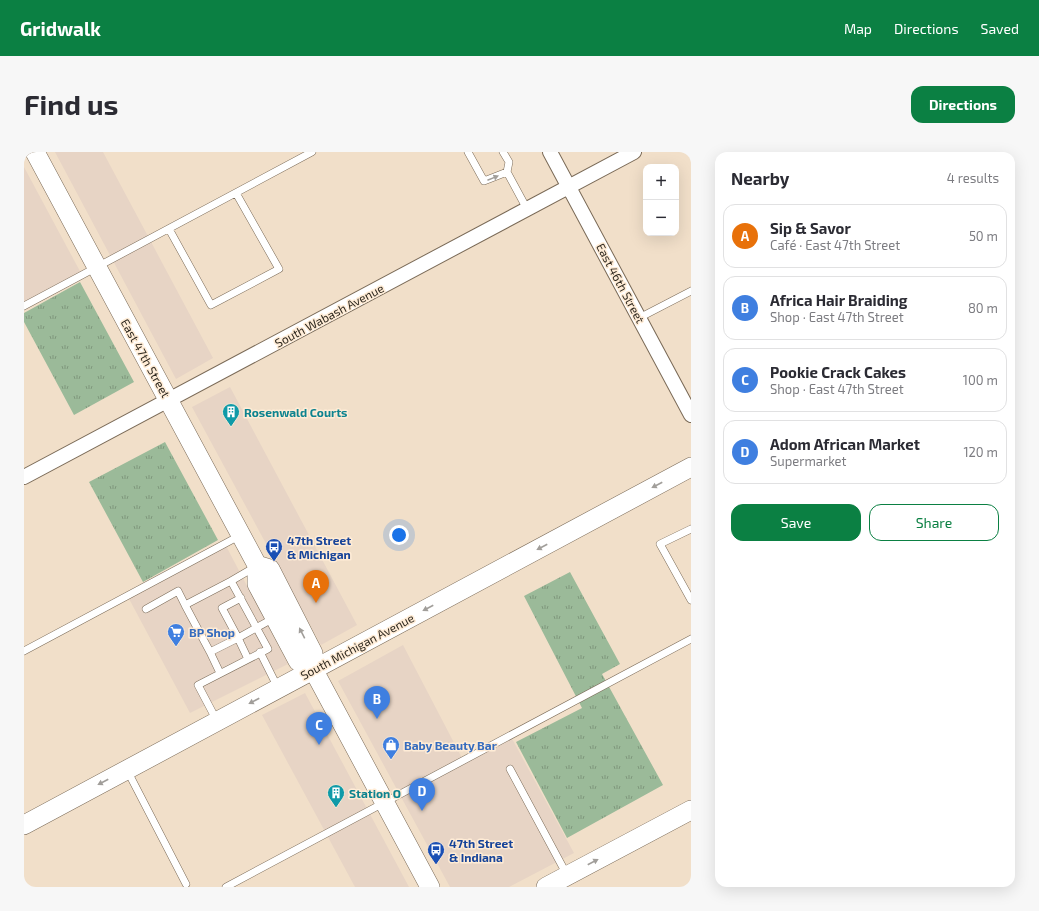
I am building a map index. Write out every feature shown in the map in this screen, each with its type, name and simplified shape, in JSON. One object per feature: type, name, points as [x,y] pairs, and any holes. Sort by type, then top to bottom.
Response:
[{"type":"main road","name":"East 47th Street","points":[[35,152],[257,565],[257,584],[298,661],[314,669]]},
{"type":"main road","name":"South Michigan Avenue","points":[[24,825],[691,467]]},
{"type":"main road","name":"East 47th Street","points":[[257,565],[270,570],[313,653],[314,669],[430,887]]},
{"type":"main road","points":[[546,887],[691,810]]},
{"type":"street","name":"East 46th Street","points":[[550,152],[691,415]]},
{"type":"street","name":"South Wabash Avenue","points":[[24,477],[634,152]]},
{"type":"lane","points":[[24,306],[312,152]]},
{"type":"lane","points":[[468,152],[484,181],[507,172]]},
{"type":"lane","points":[[503,152],[509,162],[507,172],[527,209]]},
{"type":"lane","points":[[169,229],[211,305],[272,273],[279,269],[236,193]]},
{"type":"lane","points":[[639,318],[691,291]]},
{"type":"lane","points":[[691,529],[660,544],[691,600]]},
{"type":"lane","points":[[24,651],[241,535]]},
{"type":"lane","points":[[186,605],[257,565]]},
{"type":"lane","points":[[217,721],[198,685],[268,649],[231,581]]},
{"type":"lane","points":[[146,609],[178,591],[220,673]]},
{"type":"lane","points":[[241,598],[222,608],[248,658]]},
{"type":"lane","points":[[210,652],[275,618]]},
{"type":"lane","points":[[226,887],[691,639]]},
{"type":"lane","points":[[260,652],[278,688]]},
{"type":"lane","points":[[127,769],[186,884]]},
{"type":"lane","points":[[510,769],[567,876]]},
{"type":"shaded area","points":[[55,152],[103,152],[213,358],[176,379]]},
{"type":"shaded area","points":[[24,167],[82,275],[24,306]]},
{"type":"shaded area","points":[[230,387],[357,625],[321,645],[192,407]]},
{"type":"shaded area","points":[[225,544],[288,664],[190,713],[127,595]]},
{"type":"shaded area","points":[[403,645],[463,760],[510,735],[574,853],[509,887],[450,887],[338,681]]},
{"type":"shaded area","points":[[305,693],[409,887],[355,887],[262,715]]},
{"type":"green space","points":[[80,282],[134,382],[74,415],[24,322],[24,313]]},
{"type":"green space","points":[[165,442],[218,540],[143,582],[89,482]]},
{"type":"green space","points":[[570,572],[620,664],[602,674],[663,785],[567,838],[516,742],[582,708],[524,596]]},
{"type":"place","name":"Rosenwald Courts","points":[[231,427]]},
{"type":"place","name":"47th Street & Michigan","points":[[274,562]]},
{"type":"place","name":"Sip & Savor","points":[[316,603]]},
{"type":"place","name":"BP Shop","points":[[176,647]]},
{"type":"place","name":"Africa Hair Braiding","points":[[377,719]]},
{"type":"place","name":"Pookie Crack Cakes","points":[[319,745]]},
{"type":"place","name":"Baby Beauty Bar","points":[[391,760]]},
{"type":"place","name":"Station O","points":[[336,808]]},
{"type":"place","name":"Adom African Market","points":[[422,811]]},
{"type":"place","name":"47th Street & Indiana","points":[[436,865]]}]
